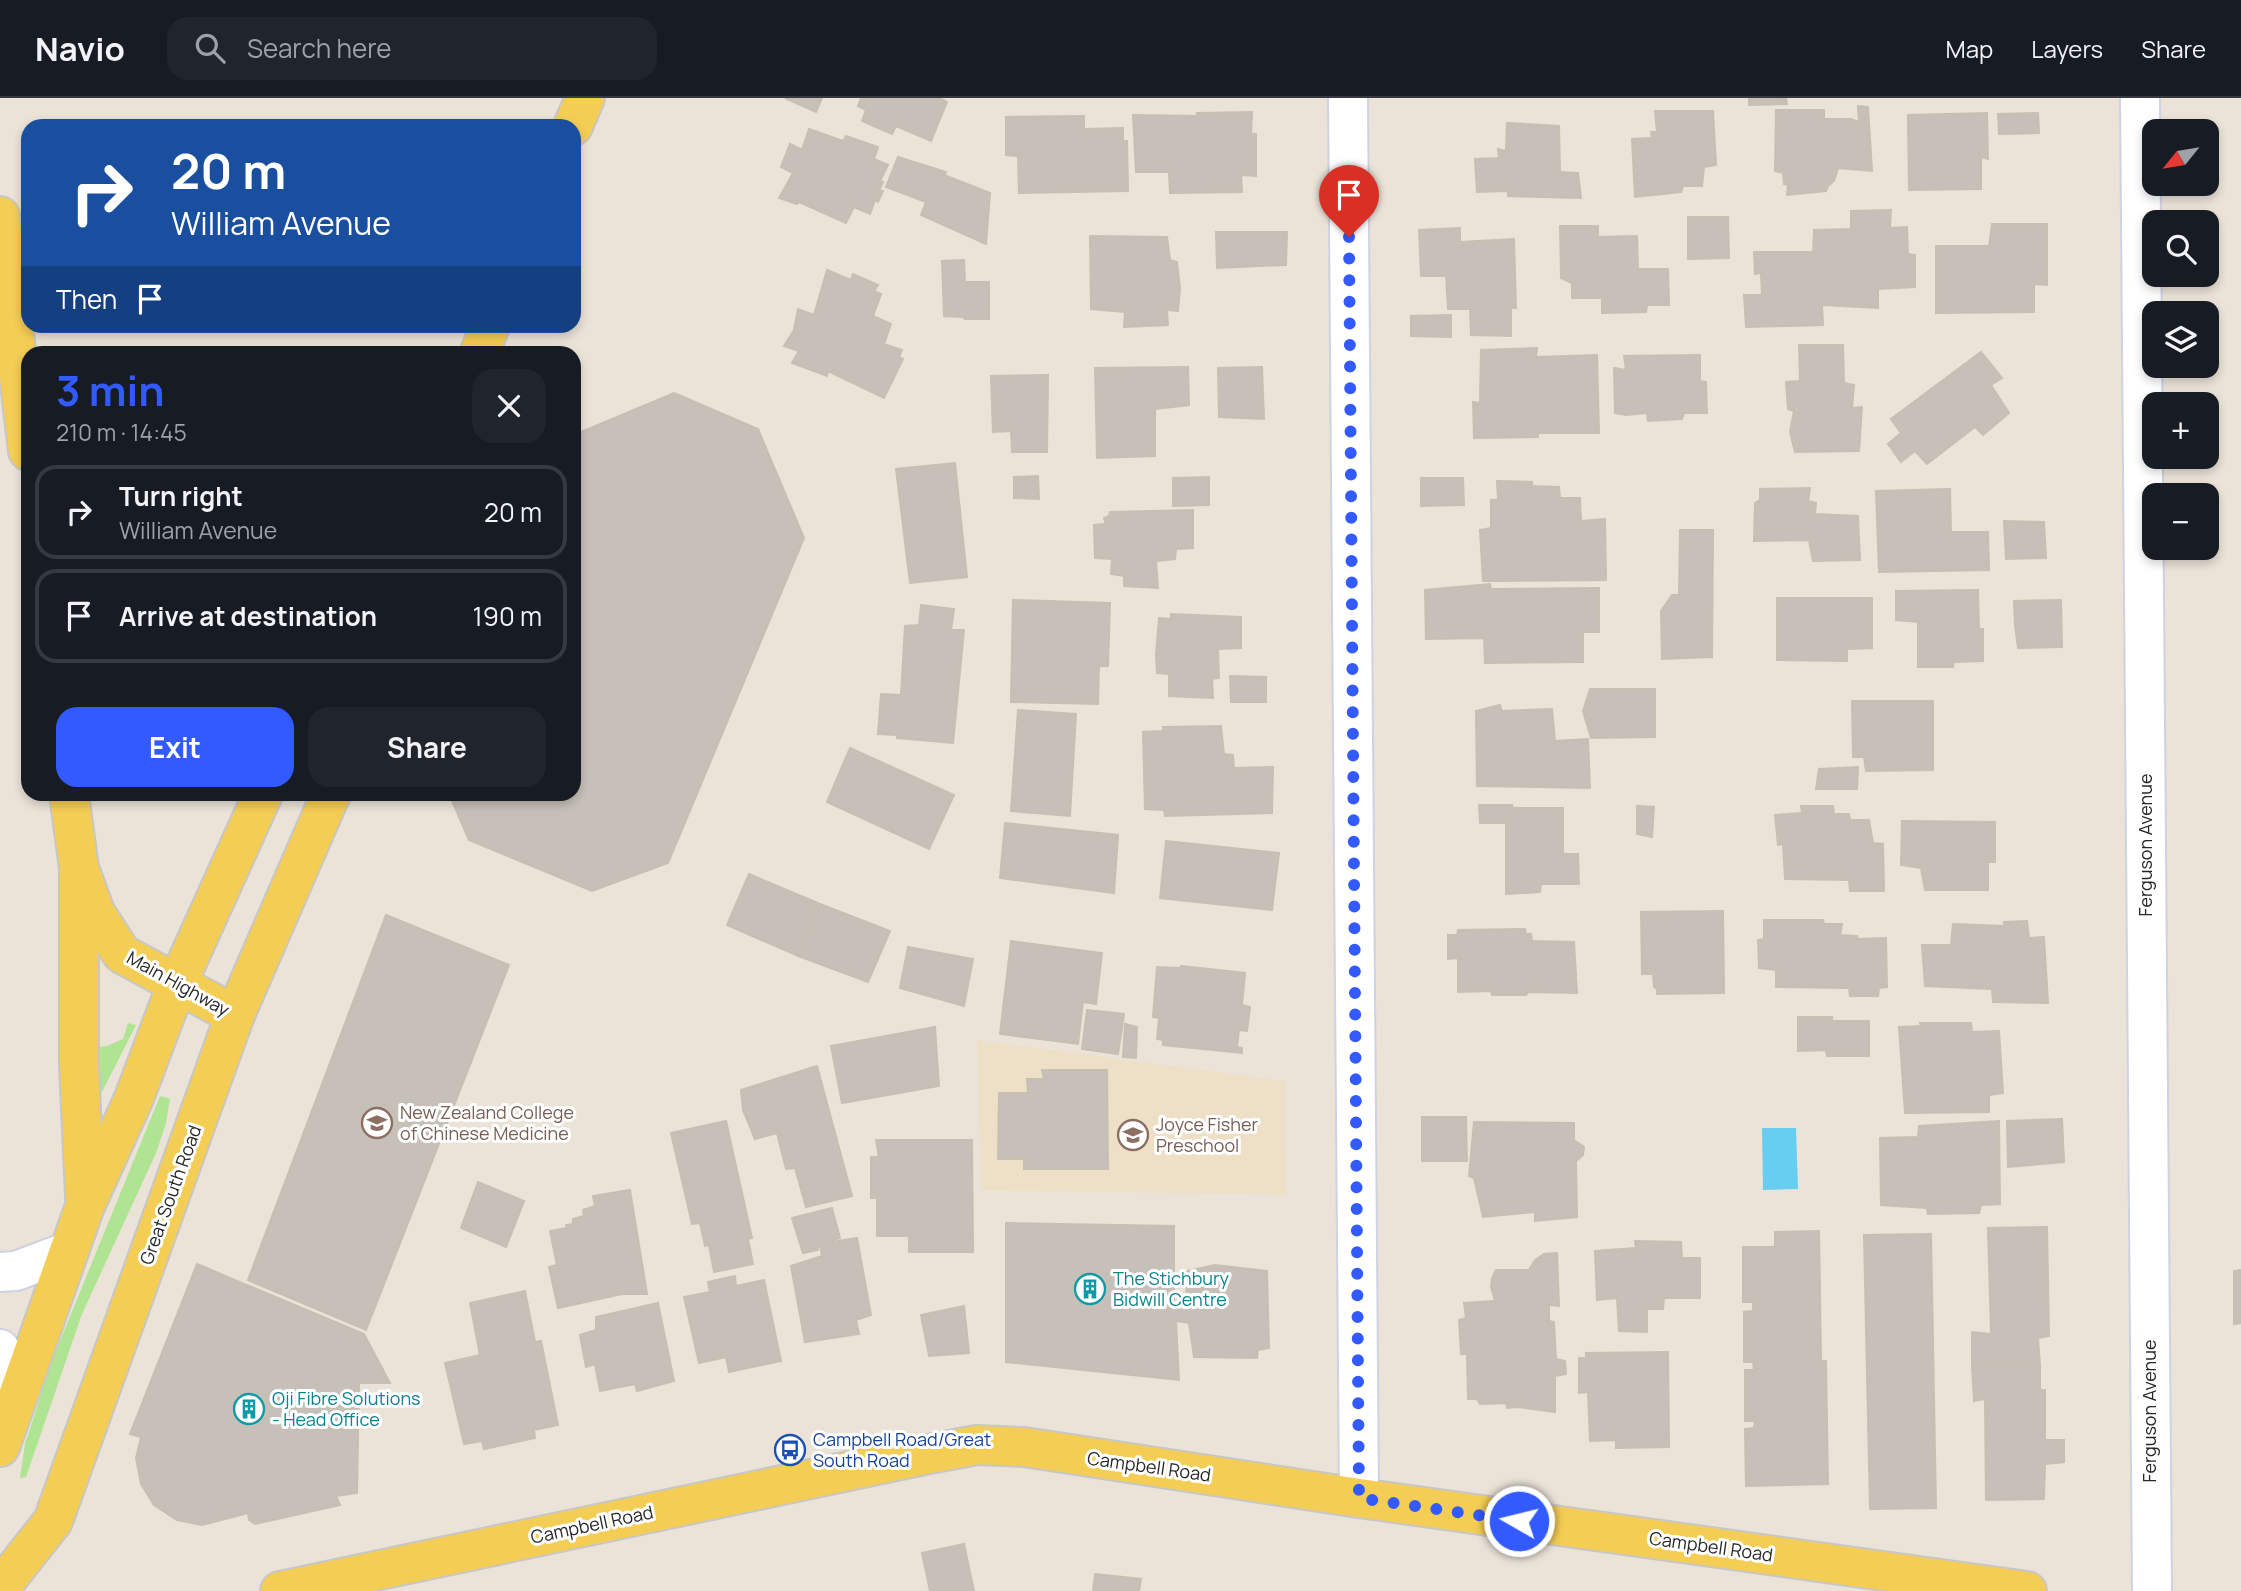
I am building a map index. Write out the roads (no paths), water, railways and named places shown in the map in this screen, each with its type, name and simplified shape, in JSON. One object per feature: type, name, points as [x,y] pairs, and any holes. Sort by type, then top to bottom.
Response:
[{"type":"main road","points":[[576,119],[585,98]]},
{"type":"main road","points":[[0,216],[21,392]]},
{"type":"main road","name":"Main Highway","points":[[70,801],[79,869],[95,912],[122,954],[236,1015]]},
{"type":"main road","points":[[0,1447],[85,1206],[134,1098],[177,984],[260,801]]},
{"type":"main road","name":"Great South Road","points":[[0,1588],[53,1521],[236,1015],[328,801]]},
{"type":"main road","points":[[79,869],[79,1065],[85,1206]]},
{"type":"main road","name":"Campbell Road","points":[[280,1591],[977,1446],[1024,1447],[1359,1498],[2026,1591]]},
{"type":"street","points":[[1348,98],[1359,1498]]},
{"type":"street","name":"Ferguson Avenue","points":[[2140,98],[2152,1591]]},
{"type":"street","points":[[0,1272],[16,1271],[69,1251]]},
{"type":"street","points":[[0,1349],[20,1390]]},
{"type":"water","points":[[1762,1128],[1796,1128],[1798,1189],[1763,1190]]},
{"type":"place","name":"New Zealand College of Chinese Medicine","points":[[377,1123]]},
{"type":"place","name":"Joyce Fisher Preschool","points":[[1133,1135]]},
{"type":"place","name":"The Stichbury Bidwill Centre","points":[[1090,1289]]},
{"type":"place","name":"Oji Fibre Solutions - Head Office","points":[[249,1409]]},
{"type":"place","name":"Campbell Road/Great South Road","points":[[790,1450]]}]
